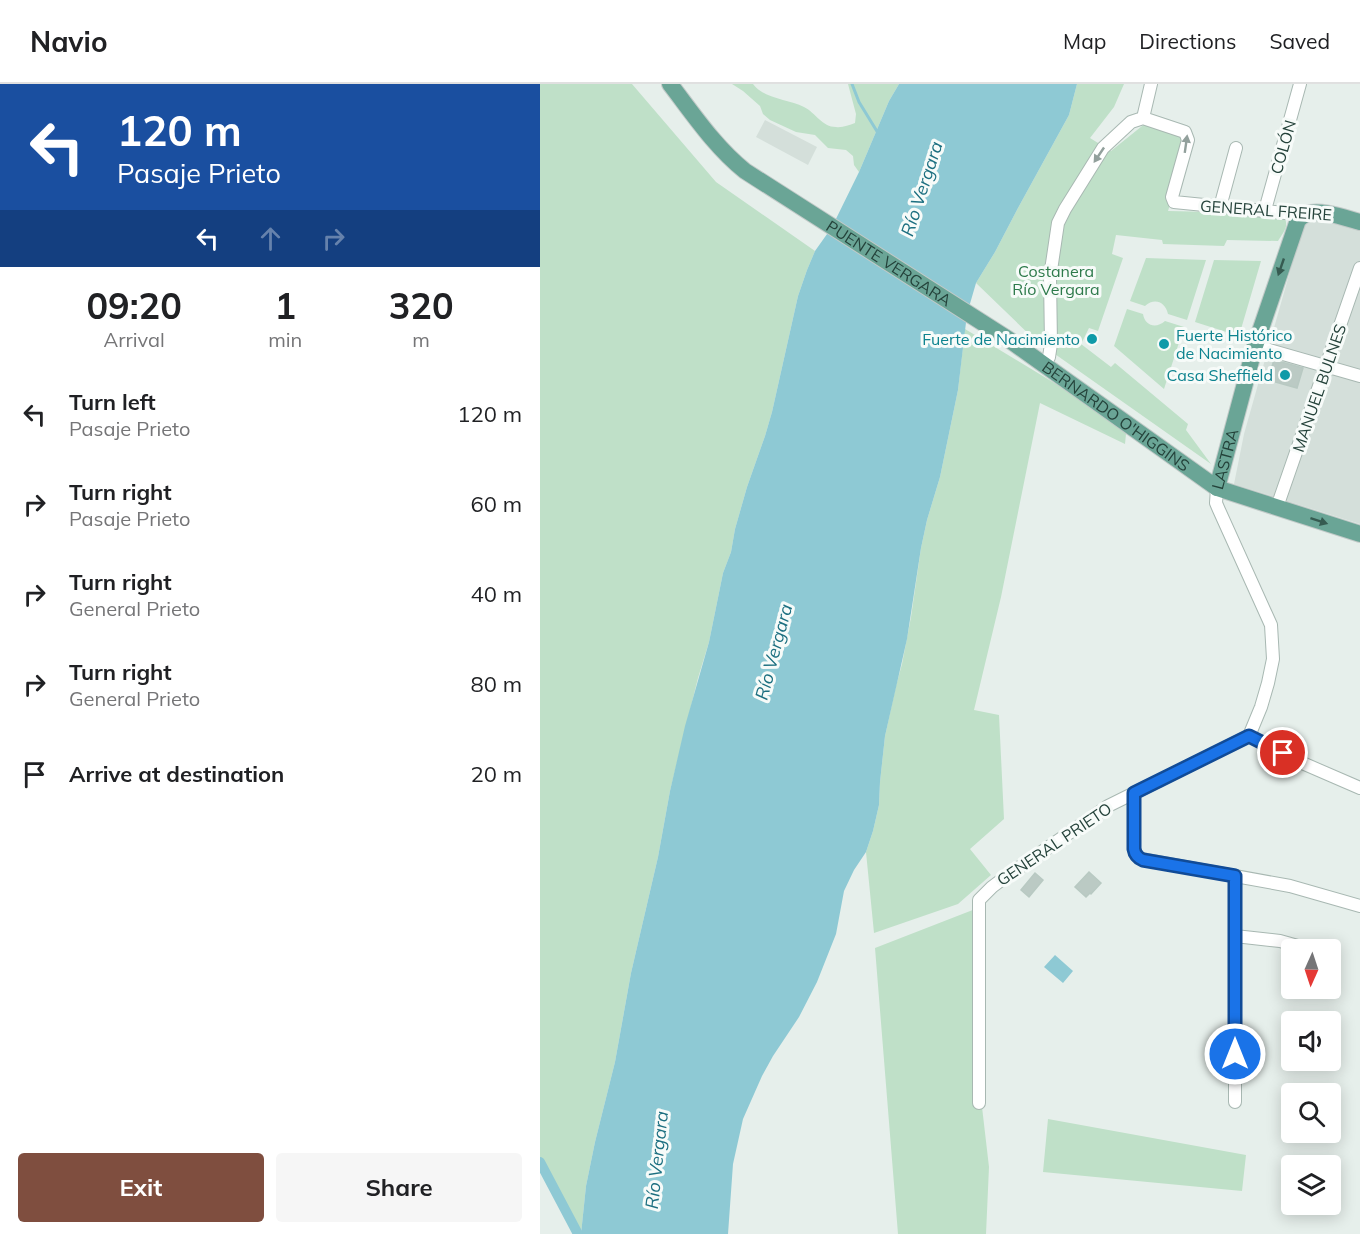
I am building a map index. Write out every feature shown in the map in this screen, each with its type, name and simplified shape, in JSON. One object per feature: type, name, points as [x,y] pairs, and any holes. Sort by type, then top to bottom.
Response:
[{"type":"main road","name":"PUENTE VERGARA","points":[[670,84],[731,160],[771,189],[1008,339]]},
{"type":"main road","name":"GENERAL FREIRE","points":[[1305,214],[1324,213],[1360,222]]},
{"type":"main road","name":"LASTRA","points":[[1217,488],[1255,346],[1294,230],[1298,220],[1305,214]]},
{"type":"main road","name":"BERNARDO O'HIGGINS","points":[[1008,339],[1217,488],[1360,534]]},
{"type":"street","points":[[1044,365],[1049,357],[1051,344],[1050,277],[1058,223],[1103,148],[1131,122],[1143,118],[1151,84]]},
{"type":"street","name":"COLÓN","points":[[1265,210],[1300,84]]},
{"type":"street","name":"GENERAL FREIRE","points":[[1143,118],[1185,132],[1188,136],[1172,197],[1175,203],[1305,214]]},
{"type":"street","points":[[1220,207],[1236,148]]},
{"type":"street","name":"MANUEL BULNES","points":[[1277,507],[1326,366],[1356,294],[1360,268]]},
{"type":"street","points":[[1255,346],[1360,376]]},
{"type":"street","name":"LASTRA","points":[[1217,488],[1216,503],[1271,625],[1273,659],[1261,707],[1249,736]]},
{"type":"street","points":[[1249,736],[1300,762],[1360,788]]},
{"type":"street","name":"GENERAL PRIETO","points":[[979,1103],[979,900],[1004,878],[1108,806],[1249,736]]},
{"type":"street","points":[[1134,793],[1134,849],[1139,858],[1290,886],[1360,906]]},
{"type":"street","points":[[1235,876],[1235,1102]]},
{"type":"street","points":[[1236,936],[1281,941]]},
{"type":"shaded area","points":[[765,120],[817,147],[808,165],[756,137]]},
{"type":"shaded area","points":[[1314,218],[1360,225],[1360,524],[1234,484],[1244,434],[1302,229]]},
{"type":"green space","points":[[540,84],[632,84],[716,182],[815,251],[798,296],[772,412],[747,487],[731,552],[723,573],[709,642],[670,791],[658,857],[631,973],[615,1062],[586,1186],[581,1234],[578,1234],[540,1162]]},
{"type":"green space","points":[[732,84],[753,84],[763,93],[798,104],[827,125],[838,127],[855,123],[856,114],[848,84],[899,84],[889,101],[859,172],[854,165],[853,156],[846,150],[828,148],[815,135],[796,132],[770,120],[763,114],[760,106]]},
{"type":"green space","name":"Costanera Río Vergara","points":[[1077,84],[1124,84],[1114,107],[1090,138],[1111,151],[1147,122],[1184,136],[1186,153],[1168,211],[1213,212],[1285,219],[1286,228],[1278,241],[1227,240],[1224,246],[1163,244],[1162,240],[1116,235],[1112,254],[1123,258],[1098,331],[1089,328],[1081,344],[1111,367],[1115,363],[1188,424],[1186,430],[1211,464],[1035,340],[976,283],[1069,115]]},
{"type":"green space","points":[[1146,258],[1206,260],[1187,320],[1168,314],[1159,302],[1152,302],[1145,306],[1130,301]]},
{"type":"green space","points":[[1214,260],[1261,261],[1239,336],[1195,322]]},
{"type":"green space","points":[[1127,309],[1143,314],[1148,324],[1151,325],[1158,325],[1165,321],[1184,327],[1164,389],[1114,346]]},
{"type":"green space","points":[[965,329],[1117,421],[1126,434],[1125,444],[1040,403],[1001,597],[974,710],[999,715],[1004,819],[970,849],[991,875],[958,904],[874,933],[866,852],[879,805],[885,736],[911,617],[921,548],[940,477],[958,390]]},
{"type":"green space","points":[[983,906],[982,1107],[989,1167],[986,1234],[898,1234],[875,948]]},
{"type":"green space","points":[[1048,1119],[1246,1155],[1242,1191],[1043,1172]]},
{"type":"water","name":"Río Vergara","points":[[899,84],[1077,84],[1069,115],[976,283],[967,314],[958,390],[940,477],[921,548],[907,639],[885,736],[879,805],[873,831],[866,852],[844,891],[836,934],[817,982],[799,1017],[762,1076],[743,1119],[733,1164],[728,1234],[581,1234],[586,1186],[595,1142],[615,1062],[631,973],[685,726],[709,642],[723,573],[731,552],[735,529],[772,412],[798,296],[815,251],[832,227],[859,172],[889,101]]},
{"type":"water","points":[[1055,955],[1073,971],[1063,983],[1044,967]]},
{"type":"building","name":"Casa Sheffield","points":[[1274,360],[1303,368],[1297,388],[1268,380]]},
{"type":"building","points":[[1089,872],[1101,883],[1086,897],[1075,887]]},
{"type":"building","points":[[1035,873],[1043,880],[1029,897],[1021,890]]},
{"type":"waterway","points":[[852,84],[859,102],[878,133]]},
{"type":"waterway","points":[[540,1162],[578,1234]]},
{"type":"place","name":"Fuerte de Nacimiento","points":[[1092,339]]},
{"type":"place","name":"Fuerte Histórico de Nacimiento","points":[[1164,344]]},
{"type":"place","name":"Casa Sheffield","points":[[1285,375]]},
{"type":"route","points":[[1235,1054],[1235,876],[1139,858],[1134,849],[1134,793],[1249,736],[1283,753]]}]
